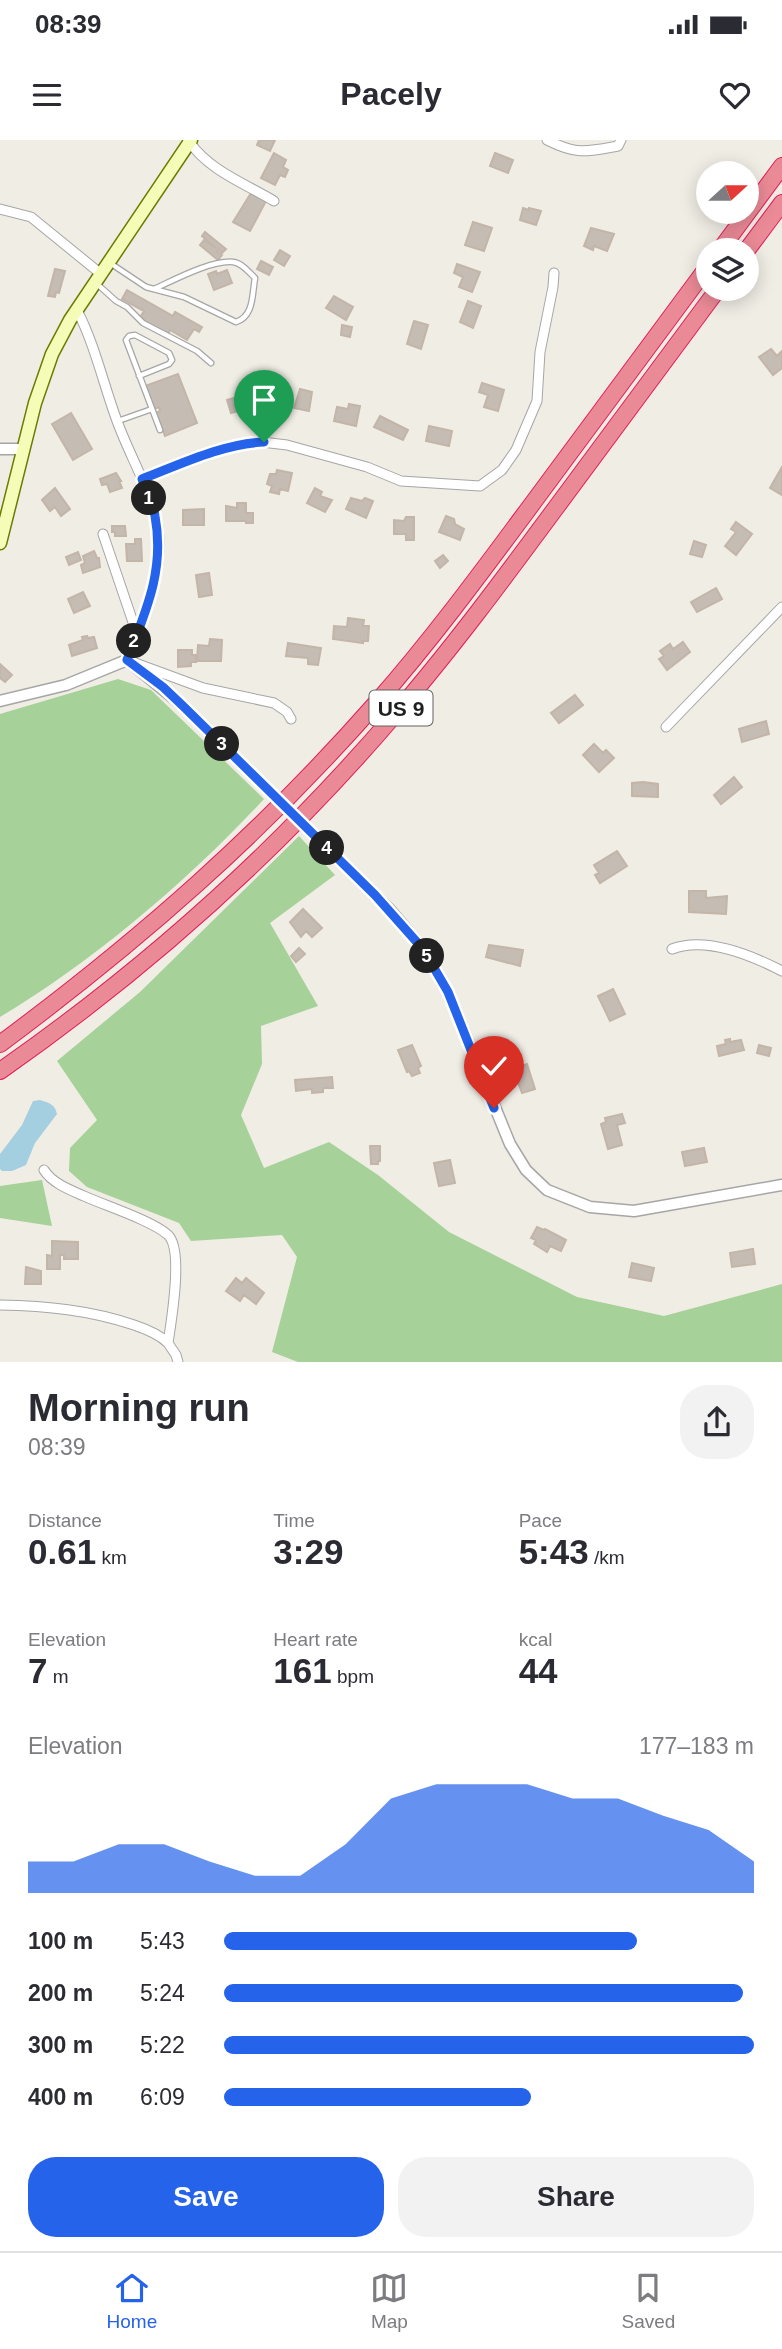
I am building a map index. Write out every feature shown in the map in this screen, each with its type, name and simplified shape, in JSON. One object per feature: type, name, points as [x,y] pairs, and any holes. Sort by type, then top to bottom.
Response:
[{"type":"highway","points":[[729,238],[782,166]]},
{"type":"highway","points":[[756,238],[782,203]]},
{"type":"highway","name":"US 9","points":[[0,1044],[102,967],[168,912],[254,832],[329,755],[379,699],[486,567],[696,283]]},
{"type":"highway","name":"US 9","points":[[4,1068],[82,1010],[182,928],[270,848],[345,770],[420,685],[474,617],[709,301]]},
{"type":"highway","points":[[0,1034],[102,967]]},
{"type":"main road","points":[[0,543],[35,402],[52,354],[77,310],[190,141]]},
{"type":"street","points":[[547,140],[566,150],[577,152],[618,146],[621,140]]},
{"type":"street","points":[[190,141],[196,153],[219,170],[274,201]]},
{"type":"street","points":[[0,209],[31,217],[98,278]]},
{"type":"street","points":[[142,479],[198,457],[241,444],[262,442],[287,445],[367,467],[401,481],[480,486],[502,470],[516,450],[537,401],[540,352],[554,273]]},
{"type":"street","points":[[77,310],[89,332],[117,422],[155,513],[158,568],[150,601],[127,660]]},
{"type":"street","points":[[0,449],[24,449]]},
{"type":"street","points":[[103,534],[137,634]]},
{"type":"street","points":[[666,727],[782,607]]},
{"type":"street","points":[[127,660],[163,687],[391,911],[423,949],[448,992],[510,1144],[526,1170],[547,1190],[590,1207],[634,1211],[782,1185]]},
{"type":"street","points":[[0,701],[66,685],[127,660],[192,685],[274,703],[287,712],[291,719]]},
{"type":"street","points":[[672,949],[696,944],[720,948],[782,971]]},
{"type":"street","points":[[44,1170],[48,1177],[67,1188],[152,1224],[169,1236],[176,1273],[167,1343]]},
{"type":"street","points":[[0,1305],[49,1306],[108,1316],[149,1331],[167,1343],[178,1362]]},
{"type":"lane","points":[[109,262],[135,281],[154,289],[184,297],[236,322],[249,312],[255,278],[242,265],[233,262],[215,264],[154,289]]},
{"type":"lane","points":[[98,278],[116,301],[127,307],[143,323],[197,351],[211,363]]},
{"type":"lane","points":[[139,376],[169,364],[172,360],[169,353],[135,335],[128,336],[126,340],[139,376],[160,430]]},
{"type":"lane","points":[[117,422],[152,409]]},
{"type":"green space","points":[[118,679],[151,690],[264,799],[205,859],[140,917],[70,971],[0,1017],[0,714]]},
{"type":"green space","points":[[299,836],[335,875],[270,923],[318,1006],[261,1026],[262,1064],[241,1115],[264,1168],[329,1142],[378,1175],[449,1232],[577,1297],[664,1316],[782,1284],[782,1362],[298,1362],[272,1352],[297,1257],[282,1235],[191,1241],[179,1223],[87,1187],[69,1171],[70,1148],[97,1120],[57,1061],[140,992]]},
{"type":"green space","points":[[42,1180],[52,1226],[0,1218],[0,1186]]},
{"type":"water","points":[[40,1100],[53,1106],[57,1114],[35,1143],[26,1165],[12,1171],[2,1171],[0,1154],[22,1125],[33,1101]]},
{"type":"building","points":[[259,140],[275,140],[270,151],[257,145]]},
{"type":"building","points":[[274,153],[286,160],[283,167],[288,170],[285,177],[280,175],[275,185],[261,178]]},
{"type":"building","points":[[495,153],[513,160],[508,173],[490,166]]},
{"type":"building","points":[[251,193],[266,201],[250,231],[233,222]]},
{"type":"building","points":[[523,208],[541,211],[536,225],[520,220]]},
{"type":"building","points":[[473,222],[492,228],[484,251],[465,245]]},
{"type":"building","points":[[591,228],[614,234],[607,251],[594,246],[593,250],[584,246]]},
{"type":"building","points":[[205,232],[226,249],[222,253],[219,250],[217,252],[222,255],[218,260],[200,245],[204,240],[216,248],[202,236]]},
{"type":"building","points":[[280,250],[290,256],[284,266],[274,260]]},
{"type":"building","points":[[261,261],[273,267],[269,275],[257,269]]},
{"type":"building","points":[[457,264],[480,272],[472,292],[459,287],[463,277],[454,273]]},
{"type":"building","points":[[55,269],[65,271],[59,293],[56,292],[55,297],[48,296]]},
{"type":"building","points":[[227,270],[232,283],[214,290],[208,274]]},
{"type":"building","points":[[127,290],[173,316],[175,312],[202,327],[199,332],[194,329],[187,340],[170,330],[168,335],[139,319],[144,311],[122,299]]},
{"type":"building","points":[[334,296],[353,307],[346,320],[326,308]]},
{"type":"building","points":[[468,301],[481,306],[473,328],[460,322]]},
{"type":"building","points":[[414,321],[428,325],[421,349],[407,344]]},
{"type":"building","points":[[342,325],[352,327],[350,337],[341,335]]},
{"type":"building","points":[[771,349],[777,356],[782,351],[782,368],[773,375],[759,357]]},
{"type":"building","points":[[178,374],[197,423],[165,436],[156,413],[160,411],[159,407],[154,409],[145,386]]},
{"type":"building","points":[[482,383],[504,390],[498,411],[484,407],[488,395],[479,392]]},
{"type":"building","points":[[300,389],[312,392],[309,411],[294,408]]},
{"type":"building","points":[[244,395],[245,399],[255,395],[259,405],[231,413],[227,400]]},
{"type":"building","points":[[349,404],[360,406],[356,426],[334,421],[337,407],[348,409]]},
{"type":"building","points":[[71,413],[92,449],[73,460],[52,424]]},
{"type":"building","points":[[380,416],[408,430],[403,440],[374,427]]},
{"type":"building","points":[[429,426],[452,431],[449,446],[426,441]]},
{"type":"building","points":[[782,467],[782,495],[770,488]]},
{"type":"building","points":[[277,470],[292,473],[288,491],[280,489],[279,494],[270,492],[272,486],[267,484],[270,474],[276,474]]},
{"type":"building","points":[[116,473],[122,488],[110,492],[107,484],[102,485],[100,479]]},
{"type":"building","points":[[55,488],[70,509],[61,516],[55,507],[50,511],[42,500]]},
{"type":"building","points":[[315,488],[322,492],[320,496],[332,500],[325,512],[307,503]]},
{"type":"building","points":[[351,498],[373,501],[366,518],[346,509]]},
{"type":"building","points":[[237,503],[246,503],[246,513],[253,513],[253,523],[226,521],[226,506],[237,508]]},
{"type":"building","points":[[204,509],[204,525],[183,525],[183,510]]},
{"type":"building","points":[[446,516],[454,519],[455,524],[464,529],[460,540],[439,532]]},
{"type":"building","points":[[406,517],[414,517],[414,540],[406,540],[406,534],[394,534],[394,520],[404,521]]},
{"type":"building","points":[[736,522],[752,534],[736,555],[725,546],[736,532],[731,529]]},
{"type":"building","points":[[112,526],[125,526],[126,536],[115,536]]},
{"type":"building","points":[[135,539],[141,539],[142,561],[127,561],[126,544],[135,544]]},
{"type":"building","points":[[694,541],[706,545],[702,557],[690,554]]},
{"type":"building","points":[[94,551],[99,558],[100,567],[83,573],[83,556]]},
{"type":"building","points":[[78,552],[81,560],[69,565],[66,557]]},
{"type":"building","points":[[443,555],[448,561],[440,568],[435,561]]},
{"type":"building","points":[[209,573],[212,595],[199,597],[196,575]]},
{"type":"building","points":[[716,588],[722,599],[697,612],[691,602]]},
{"type":"building","points":[[83,592],[90,606],[74,613],[68,599]]},
{"type":"building","points":[[348,618],[364,620],[363,626],[369,626],[368,641],[363,643],[333,639],[334,626],[347,627]]},
{"type":"building","points":[[87,636],[94,637],[97,648],[72,656],[69,645]]},
{"type":"building","points":[[210,639],[222,640],[221,661],[197,661],[198,645],[209,646]]},
{"type":"building","points":[[683,642],[690,652],[667,670],[659,659],[664,656],[660,651],[670,644],[673,649]]},
{"type":"building","points":[[288,643],[321,648],[318,665],[308,664],[308,658],[286,656]]},
{"type":"building","points":[[178,650],[192,650],[192,655],[196,655],[196,662],[191,662],[191,666],[178,667]]},
{"type":"building","points":[[0,664],[12,675],[5,682],[0,678]]},
{"type":"building","points":[[575,695],[583,705],[559,723],[551,713]]},
{"type":"building","points":[[766,721],[769,734],[742,742],[739,729]]},
{"type":"building","points":[[594,744],[603,753],[606,750],[614,758],[599,772],[583,755]]},
{"type":"building","points":[[734,777],[742,787],[721,804],[714,795]]},
{"type":"building","points":[[632,783],[658,784],[658,797],[632,796]]},
{"type":"building","points":[[617,851],[627,866],[600,883],[595,875],[599,873],[594,865]]},
{"type":"building","points":[[689,891],[706,891],[706,898],[727,896],[726,914],[689,912]]},
{"type":"building","points":[[303,909],[322,928],[312,937],[306,931],[301,937],[290,922]]},
{"type":"building","points":[[489,945],[523,950],[520,966],[486,957]]},
{"type":"building","points":[[299,948],[305,954],[296,962],[291,956]]},
{"type":"building","points":[[613,989],[625,1014],[610,1021],[598,996]]},
{"type":"building","points":[[730,1039],[730,1042],[741,1040],[744,1050],[719,1056],[717,1046],[726,1044],[725,1040]]},
{"type":"building","points":[[412,1045],[421,1066],[418,1068],[420,1073],[412,1076],[407,1072],[398,1050]]},
{"type":"building","points":[[759,1045],[771,1048],[769,1056],[757,1053]]},
{"type":"building","points":[[527,1064],[535,1089],[522,1093],[513,1069]]},
{"type":"building","points":[[332,1077],[333,1088],[323,1088],[323,1092],[312,1093],[312,1089],[296,1091],[295,1080]]},
{"type":"building","points":[[622,1114],[625,1123],[617,1125],[622,1145],[608,1149],[601,1124],[606,1122],[605,1118]]},
{"type":"building","points":[[370,1146],[380,1146],[378,1164],[371,1164]]},
{"type":"building","points":[[704,1148],[707,1162],[685,1166],[682,1152]]},
{"type":"building","points":[[450,1160],[455,1183],[439,1186],[434,1163]]},
{"type":"building","points":[[537,1227],[566,1240],[561,1251],[550,1246],[547,1252],[534,1244],[536,1240],[531,1238]]},
{"type":"building","points":[[52,1241],[78,1242],[78,1259],[64,1259],[64,1255],[60,1255],[60,1269],[47,1269],[47,1255],[52,1256]]},
{"type":"building","points":[[753,1249],[755,1264],[732,1267],[730,1253]]},
{"type":"building","points":[[632,1263],[654,1268],[651,1281],[629,1277]]},
{"type":"building","points":[[26,1267],[41,1271],[41,1284],[25,1284]]},
{"type":"building","points":[[236,1278],[242,1283],[246,1278],[264,1293],[256,1304],[244,1295],[240,1301],[226,1291]]},
{"type":"route","points":[[264,442],[241,444],[198,457],[142,479],[155,513],[158,568],[150,601],[127,660],[183,706],[408,930],[423,949],[448,992],[494,1108]]}]
